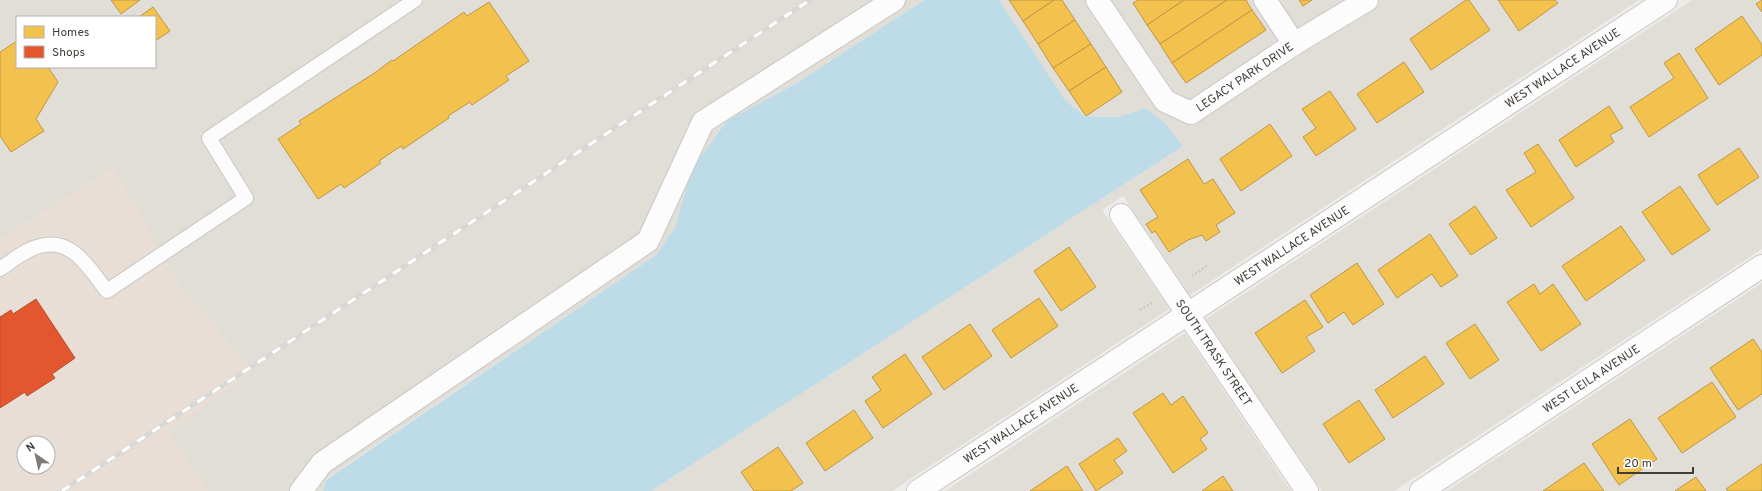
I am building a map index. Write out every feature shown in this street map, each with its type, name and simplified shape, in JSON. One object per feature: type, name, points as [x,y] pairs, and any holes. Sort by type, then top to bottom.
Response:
[{"type":"street","points":[[301,491],[322,463],[648,241],[702,122],[894,0]]},
{"type":"street","name":"LEGACY PARK DRIVE","points":[[1097,0],[1165,101],[1191,113],[1294,44],[1367,0]]},
{"type":"street","points":[[1265,0],[1294,44]]},
{"type":"street","name":"WEST WALLACE AVENUE","points":[[918,491],[1666,0]]},
{"type":"street","name":"SOUTH TRASK STREET","points":[[1121,215],[1307,491]]},
{"type":"street","name":"WEST LEILA AVENUE","points":[[1421,491],[1762,266]]},
{"type":"lane","points":[[0,269],[21,255],[41,245],[66,246],[80,257],[107,291],[246,198],[209,138],[415,0]]},
{"type":"path","points":[[1190,277],[1208,265]]},
{"type":"path","points":[[1140,310],[1155,301]]},
{"type":"shaded area","points":[[0,0],[924,0],[800,81],[727,121],[692,168],[675,227],[656,255],[326,479],[323,491],[208,491],[169,432],[253,370],[179,285],[114,168],[0,239]]},
{"type":"shaded area","points":[[999,0],[1639,0],[1190,295],[1123,196],[1102,210],[1169,309],[892,491],[651,491],[1183,146],[1163,122],[1145,108],[1118,117],[1084,116],[1065,100]]},
{"type":"shaded area","points":[[1692,0],[1762,0],[1762,249],[1394,491],[1322,491],[1206,319]]},
{"type":"shaded area","points":[[114,167],[179,285],[253,370],[170,432],[208,491],[0,491],[0,239]]},
{"type":"shaded area","points":[[1762,283],[1762,491],[1447,491]]},
{"type":"shaded area","points":[[1185,333],[1291,491],[945,491]]},
{"type":"water","points":[[924,0],[999,0],[1065,100],[1084,116],[1118,117],[1145,108],[1164,122],[1183,146],[651,491],[323,491],[326,480],[656,255],[675,227],[692,168],[727,121],[800,81]]},
{"type":"building: Homes","points":[[111,0],[140,0],[121,14]]},
{"type":"building: Homes","points":[[1009,0],[1054,0],[1023,21]]},
{"type":"building: Homes","points":[[1054,0],[1062,0],[1075,20],[1038,44],[1023,21]]},
{"type":"building: Homes","points":[[1138,0],[1184,0],[1147,25],[1133,3]]},
{"type":"building: Homes","points":[[1184,0],[1227,0],[1160,44],[1147,25]]},
{"type":"building: Homes","points":[[1227,0],[1246,0],[1252,10],[1172,63],[1160,44]]},
{"type":"building: Homes","points":[[1299,0],[1312,0],[1303,6]]},
{"type":"building: Homes","points":[[1466,0],[1469,0],[1490,30],[1431,70],[1410,39]]},
{"type":"building: Homes","points":[[1498,0],[1555,0],[1558,3],[1519,31]]},
{"type":"building: Homes","points":[[1762,0],[1762,12],[1756,4]]},
{"type":"building: Homes","points":[[489,2],[529,61],[506,76],[509,80],[472,105],[470,102],[448,116],[449,118],[403,149],[401,146],[379,161],[381,163],[344,188],[341,184],[318,199],[278,139],[301,124],[299,121],[373,74],[392,60],[393,61],[464,12],[467,16]]},
{"type":"building: Homes","points":[[153,7],[170,31],[156,40],[156,16],[140,16]]},
{"type":"building: Homes","points":[[1252,10],[1266,30],[1186,83],[1172,63]]},
{"type":"building: Homes","points":[[1742,16],[1762,45],[1762,55],[1719,85],[1695,49]]},
{"type":"building: Homes","points":[[1075,20],[1091,44],[1053,68],[1038,44]]},
{"type":"building: Homes","points":[[16,42],[16,68],[49,68],[58,82],[36,119],[44,131],[11,152],[0,136],[0,52]]},
{"type":"building: Homes","points":[[1091,44],[1106,67],[1069,91],[1053,68]]},
{"type":"building: Homes","points":[[1679,53],[1708,98],[1649,137],[1630,107],[1674,78],[1664,63]]},
{"type":"building: Homes","points":[[1404,62],[1424,92],[1377,123],[1357,94]]},
{"type":"building: Homes","points":[[1106,67],[1122,92],[1086,116],[1069,91]]},
{"type":"building: Homes","points":[[1330,91],[1356,129],[1316,156],[1303,137],[1316,128],[1302,109]]},
{"type":"building: Homes","points":[[1609,106],[1623,128],[1610,135],[1614,142],[1576,167],[1559,140]]},
{"type":"building: Homes","points":[[1270,124],[1292,156],[1241,191],[1220,159]]},
{"type":"building: Homes","points":[[1538,144],[1574,198],[1531,227],[1506,190],[1536,172],[1524,153]]},
{"type":"building: Homes","points":[[1739,148],[1759,177],[1717,205],[1698,175]]},
{"type":"building: Homes","points":[[1188,159],[1204,184],[1213,179],[1235,213],[1216,225],[1220,232],[1206,241],[1202,235],[1188,240],[1169,252],[1155,231],[1152,233],[1146,224],[1158,217],[1140,190]]},
{"type":"building: Homes","points":[[1680,186],[1710,230],[1672,255],[1642,212]]},
{"type":"building: Homes","points":[[1475,206],[1497,238],[1471,255],[1449,224]]},
{"type":"building: Homes","points":[[1621,226],[1645,260],[1586,301],[1562,266]]},
{"type":"building: Homes","points":[[1430,234],[1458,276],[1441,287],[1432,274],[1397,298],[1378,270]]},
{"type":"building: Homes","points":[[1069,247],[1096,287],[1061,311],[1034,271]]},
{"type":"building: Homes","points":[[1357,263],[1384,304],[1353,325],[1344,312],[1328,323],[1310,295]]},
{"type":"building: Homes","points":[[1534,284],[1540,294],[1553,284],[1581,324],[1541,351],[1507,302]]},
{"type":"building: Homes","points":[[1039,298],[1058,326],[1011,358],[992,330]]},
{"type":"building: Homes","points":[[1305,300],[1323,327],[1306,337],[1315,351],[1282,373],[1255,333]]},
{"type":"building: Homes","points":[[970,324],[992,356],[944,390],[922,357]]},
{"type":"building: Homes","points":[[1475,324],[1499,360],[1470,379],[1446,343]]},
{"type":"building: Homes","points":[[1753,339],[1762,352],[1762,394],[1738,410],[1710,368]]},
{"type":"building: Homes","points":[[905,354],[932,394],[883,428],[865,401],[881,390],[872,377]]},
{"type":"building: Homes","points":[[1425,356],[1444,384],[1393,418],[1375,390]]},
{"type":"building: Homes","points":[[1712,382],[1736,417],[1682,453],[1658,418]]},
{"type":"building: Homes","points":[[1163,393],[1171,405],[1183,396],[1208,433],[1200,439],[1207,449],[1173,473],[1133,413]]},
{"type":"building: Homes","points":[[1359,400],[1385,439],[1349,463],[1323,424]]},
{"type":"building: Homes","points":[[854,410],[873,438],[825,471],[806,443]]},
{"type":"building: Homes","points":[[1630,419],[1657,459],[1619,485],[1592,444]]},
{"type":"building: Homes","points":[[1118,438],[1127,451],[1114,460],[1123,473],[1096,491],[1079,464]]},
{"type":"building: Homes","points":[[778,447],[803,483],[791,491],[754,491],[741,472]]},
{"type":"building: Homes","points":[[1584,463],[1604,491],[1543,491]]},
{"type":"building: Homes","points":[[1762,464],[1762,491],[1728,491],[1726,489]]},
{"type":"building: Homes","points":[[1067,466],[1083,491],[1030,491]]},
{"type":"building: Homes","points":[[1223,476],[1233,491],[1202,491]]},
{"type":"building: Homes","points":[[1696,477],[1706,491],[1675,491]]},
{"type":"building: Shops","points":[[36,299],[75,358],[52,374],[55,378],[27,396],[25,392],[0,408],[0,317],[11,310],[13,314]]},
{"type":"railway","points":[[62,491],[810,0]]}]
